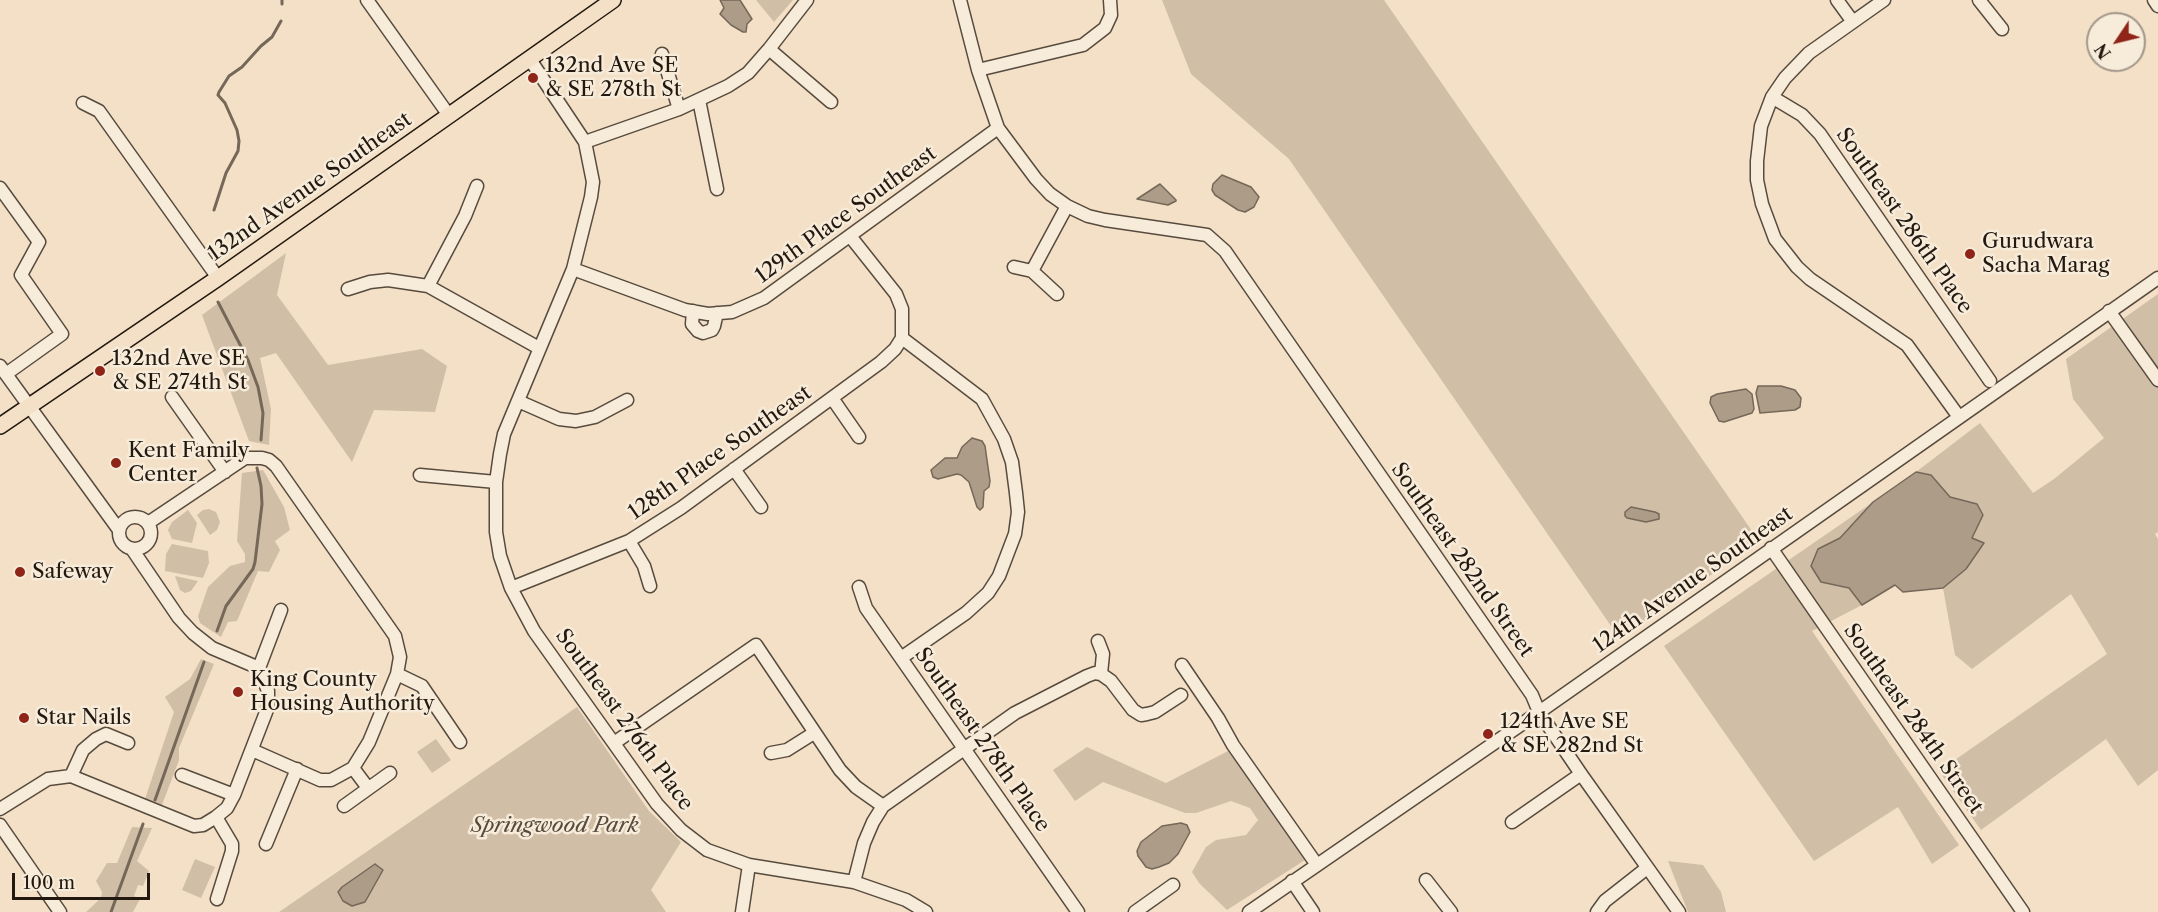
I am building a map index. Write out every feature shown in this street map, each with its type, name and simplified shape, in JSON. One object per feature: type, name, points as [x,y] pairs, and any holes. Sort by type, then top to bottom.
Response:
[{"type":"main road","name":"132nd Avenue Southeast","points":[[0,426],[218,278],[607,2]]},
{"type":"street","points":[[367,0],[448,114]]},
{"type":"street","points":[[529,58],[585,142],[680,109],[728,86],[748,73],[769,50],[807,0]]},
{"type":"street","points":[[960,0],[978,70],[998,128],[1036,179],[1050,194],[1068,206],[1032,272]]},
{"type":"street","points":[[978,70],[1083,45],[1105,28],[1111,15],[1110,0]]},
{"type":"street","points":[[1837,0],[1853,22]]},
{"type":"street","points":[[1884,0],[1809,53],[1796,65],[1772,97],[1761,126],[1757,180],[1764,211],[1775,239],[1797,267],[1810,279],[1907,345],[1959,417]]},
{"type":"street","points":[[1979,0],[2002,29]]},
{"type":"street","points":[[2154,0],[2158,6]]},
{"type":"street","points":[[769,50],[831,102]]},
{"type":"street","points":[[662,54],[680,109]]},
{"type":"street","name":"Southeast 286th Place","points":[[1772,97],[1802,115],[1821,134],[1990,381]]},
{"type":"street","points":[[699,100],[717,189]]},
{"type":"street","points":[[83,103],[99,111],[218,278]]},
{"type":"street","name":"129th Place Southeast","points":[[712,314],[732,312],[764,298],[998,128]]},
{"type":"street","name":"Southeast 276th Place","points":[[585,142],[593,182],[573,269],[504,434],[496,482],[496,531],[500,556],[511,588],[534,632],[657,804],[681,830],[707,850],[749,865],[854,882],[906,900],[926,912]]},
{"type":"street","points":[[428,286],[465,216],[477,186]]},
{"type":"street","points":[[0,188],[39,242],[21,275],[62,334],[3,370],[119,530],[120,540],[132,549],[179,618],[212,648],[259,668]]},
{"type":"street","name":"Southeast 282nd Street","points":[[1068,206],[1088,216],[1105,220],[1207,235],[1225,251],[1532,695],[1539,712],[1678,912]]},
{"type":"street","points":[[850,236],[896,294],[904,321],[902,338],[982,399],[1004,439],[1012,462],[1018,512],[1015,534],[999,576],[978,603],[901,658]]},
{"type":"street","points":[[1014,267],[1032,272],[1057,294]]},
{"type":"street","points":[[573,269],[693,311],[712,314],[712,330],[703,333],[694,329],[693,311]]},
{"type":"street","name":"124th Avenue Southeast","points":[[1249,912],[1539,712],[2158,278]]},
{"type":"street","points":[[348,289],[370,282],[388,280],[428,286],[539,348]]},
{"type":"street","points":[[2109,311],[2158,380]]},
{"type":"street","name":"128th Place Southeast","points":[[511,588],[629,541],[681,508],[881,362],[895,349],[902,338]]},
{"type":"street","points":[[172,397],[225,472]]},
{"type":"street","points":[[832,398],[860,437]]},
{"type":"street","points":[[518,401],[559,419],[576,421],[595,417],[627,400]]},
{"type":"street","points":[[148,523],[245,458],[262,458],[276,466],[395,636],[400,657],[397,674],[369,742],[353,768],[331,780],[320,780],[252,750]]},
{"type":"street","points":[[734,469],[761,507]]},
{"type":"street","points":[[420,475],[496,482]]},
{"type":"street","points":[[119,530],[128,518],[139,517],[148,523],[150,539],[143,547],[132,549]]},
{"type":"street","points":[[629,541],[644,566],[650,586]]},
{"type":"street","name":"Southeast 284th Street","points":[[1772,548],[2023,912]]},
{"type":"street","name":"Southeast 278th Place","points":[[859,587],[866,608],[1078,912]]},
{"type":"street","points":[[0,809],[48,779],[71,776],[194,826],[203,825],[216,817],[227,808],[234,795],[268,707],[268,691],[259,668],[281,610]]},
{"type":"street","points":[[1098,641],[1103,660],[1101,674]]},
{"type":"street","points":[[614,743],[756,645],[814,733],[848,778],[856,787],[883,806]]},
{"type":"street","points":[[1182,665],[1218,718],[1233,745],[1317,865]]},
{"type":"street","points":[[854,882],[864,843],[883,806],[1024,708],[1095,673],[1111,681],[1133,710],[1141,715],[1155,712],[1181,695]]},
{"type":"street","points":[[397,674],[422,686],[460,742]]},
{"type":"street","points":[[771,753],[787,750],[814,733]]},
{"type":"street","points":[[71,776],[83,750],[96,739],[106,734],[128,743]]},
{"type":"street","points":[[353,768],[368,788]]},
{"type":"street","points":[[266,844],[297,769]]},
{"type":"street","points":[[344,806],[390,773]]},
{"type":"street","points":[[1512,822],[1581,774]]},
{"type":"street","points":[[182,775],[234,795]]},
{"type":"street","points":[[216,817],[232,844],[232,851],[217,899]]},
{"type":"street","points":[[0,825],[60,912]]},
{"type":"street","points":[[742,912],[749,865]]},
{"type":"street","points":[[1597,912],[1605,901],[1647,868]]},
{"type":"street","points":[[1426,880],[1451,912]]},
{"type":"street","points":[[1292,881],[1313,912]]},
{"type":"street","points":[[1135,912],[1173,885]]},
{"type":"green space","points":[[756,0],[793,0],[774,22]]},
{"type":"green space","points":[[1162,0],[1384,0],[1759,541],[1620,639],[1289,159],[1191,74]]},
{"type":"green space","points":[[286,253],[277,295],[328,365],[422,349],[447,366],[435,412],[374,410],[352,462],[276,353],[260,358],[271,409],[269,445],[249,441],[202,315]]},
{"type":"green space","points":[[2158,294],[2158,532],[2155,534],[2158,539],[2158,770],[2138,786],[2106,739],[1981,830],[1939,771],[2107,654],[2071,594],[1972,669],[1955,655],[1943,588],[1966,569],[1984,544],[1972,539],[1976,504],[1950,497],[1931,475],[1916,472],[1980,423],[2033,493],[2054,479],[2104,438],[2073,399],[2066,359]]},
{"type":"green space","points":[[263,470],[284,507],[290,530],[275,541],[280,550],[269,572],[258,571],[237,621],[228,622],[221,637],[200,623],[198,616],[208,587],[230,566],[245,562],[245,554],[237,541],[242,473]]},
{"type":"green space","points":[[1873,502],[1840,538],[1818,549],[1821,582],[1849,588],[1862,605],[1812,631],[1959,845],[1932,864],[1898,807],[1814,861],[1664,646]]},
{"type":"green space","points":[[209,509],[216,512],[220,522],[217,530],[210,535],[197,515]]},
{"type":"green space","points":[[188,510],[197,523],[192,543],[172,539],[168,530],[172,522]]},
{"type":"green space","points":[[172,544],[208,551],[209,563],[203,578],[165,571],[166,554]]},
{"type":"green space","points":[[175,576],[198,581],[191,591],[185,593],[180,590]]},
{"type":"green space","points":[[201,659],[214,664],[179,748],[179,760],[162,805],[145,799],[174,712],[165,697],[190,679]]},
{"type":"green space","name":"Springwood Park","points":[[577,707],[649,811],[681,842],[651,890],[666,912],[279,912]]},
{"type":"green space","points":[[436,739],[451,760],[432,773],[417,752]]},
{"type":"green space","points":[[1087,747],[1166,783],[1232,749],[1305,860],[1227,910],[1199,883],[1192,872],[1206,847],[1216,840],[1246,835],[1258,820],[1250,808],[1231,801],[1196,813],[1185,813],[1103,782],[1075,801],[1053,770]]},
{"type":"green space","points":[[132,827],[152,828],[137,861],[149,871],[143,886],[138,885],[134,896],[140,899],[133,912],[86,912],[101,898],[102,892],[96,881],[107,863],[117,863]]},
{"type":"green space","points":[[195,859],[215,867],[201,898],[182,890]]},
{"type":"green space","points":[[1668,861],[1703,865],[1721,892],[1726,912],[1688,912]]},
{"type":"shaded area","points":[[720,0],[740,0],[752,19],[747,24],[746,32],[731,25],[720,14],[724,8]]},
{"type":"shaded area","points":[[1222,175],[1251,187],[1259,197],[1254,207],[1245,212],[1238,210],[1215,195],[1212,190],[1213,184]]},
{"type":"shaded area","points":[[1160,184],[1176,201],[1168,205],[1137,199]]},
{"type":"shaded area","points":[[1758,386],[1781,386],[1795,390],[1801,398],[1800,407],[1795,410],[1760,413],[1756,393]]},
{"type":"shaded area","points":[[1746,389],[1752,394],[1754,409],[1752,413],[1724,422],[1719,421],[1710,403],[1711,397]]},
{"type":"shaded area","points":[[972,438],[982,441],[985,446],[990,481],[989,487],[984,491],[983,507],[980,510],[969,482],[961,475],[938,479],[933,477],[931,470],[945,458],[957,458],[962,447]]},
{"type":"shaded area","points":[[1916,472],[1931,475],[1950,497],[1977,504],[1983,515],[1972,538],[1984,543],[1966,569],[1943,588],[1903,592],[1895,585],[1862,605],[1849,588],[1821,582],[1811,566],[1818,549],[1840,538],[1873,502]]},
{"type":"shaded area","points":[[1631,507],[1655,512],[1659,514],[1659,519],[1646,522],[1627,518],[1625,512]]},
{"type":"shaded area","points":[[1181,823],[1187,825],[1190,832],[1178,854],[1169,863],[1152,869],[1146,867],[1137,851],[1141,842],[1162,826]]},
{"type":"shaded area","points":[[375,864],[383,870],[365,902],[352,906],[343,901],[338,892],[342,887]]},
{"type":"waterway","points":[[214,210],[226,173],[238,151],[239,141],[237,130],[225,103],[218,95],[219,92],[229,76],[242,67],[272,37],[281,21]]},
{"type":"waterway","points":[[218,302],[248,360],[258,387],[263,413],[261,440]]},
{"type":"waterway","points":[[217,631],[226,606],[253,569],[255,562],[262,504],[257,468]]},
{"type":"waterway","points":[[155,800],[204,662]]},
{"type":"waterway","points":[[111,912],[143,824]]},
{"type":"place","name":"132nd Ave SE & SE 278th St","points":[[533,78]]},
{"type":"place","name":"Gurudwara Sacha Marag","points":[[1970,254]]},
{"type":"place","name":"132nd Ave SE & SE 274th St","points":[[100,371]]},
{"type":"place","name":"Kent Family Center","points":[[116,463]]},
{"type":"place","name":"Safeway","points":[[20,572]]},
{"type":"place","name":"King County Housing Authority","points":[[238,692]]},
{"type":"place","name":"Star Nails","points":[[24,718]]},
{"type":"place","name":"124th Ave SE & SE 282nd St","points":[[1488,734]]}]
